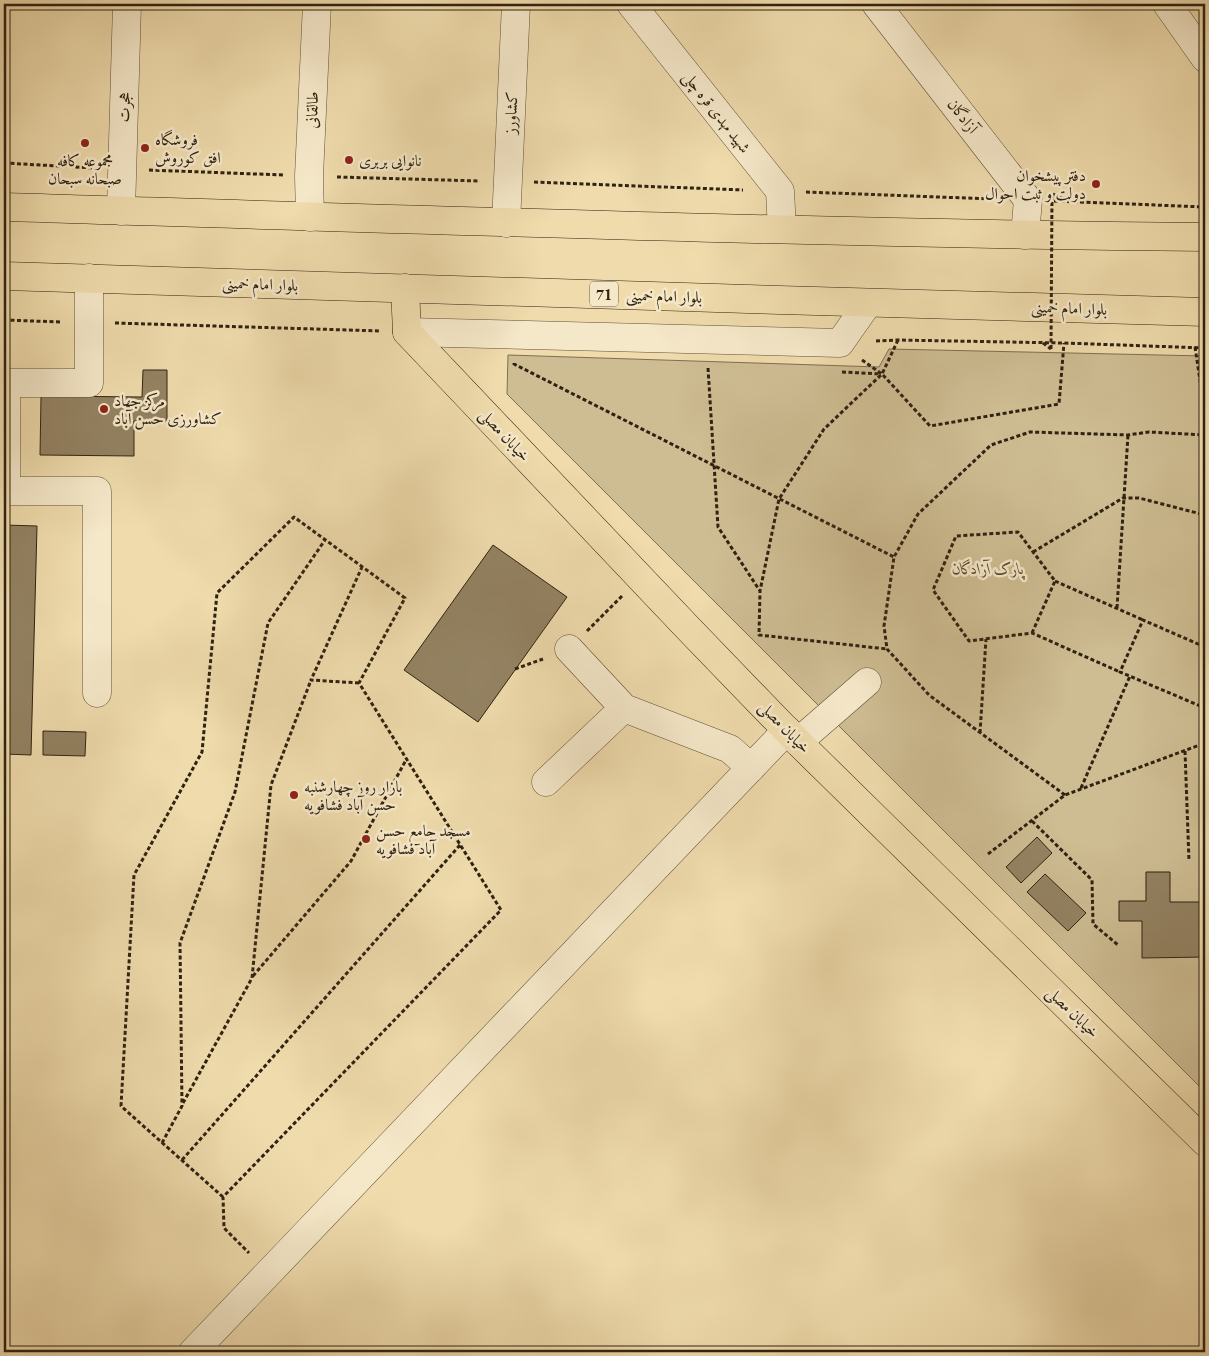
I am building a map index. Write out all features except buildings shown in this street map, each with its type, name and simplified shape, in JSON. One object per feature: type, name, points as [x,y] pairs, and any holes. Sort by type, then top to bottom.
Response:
[{"type":"main road","points":[[4,207],[506,223],[1025,235],[1205,237]]},
{"type":"main road","name":"بلوار امام خمینی","points":[[4,276],[1205,312]]},
{"type":"main road","points":[[405,288],[407,332]]},
{"type":"main road","name":"خیابان مصلی","points":[[407,332],[793,736],[1205,1142]]},
{"type":"street","name":"هجرت","points":[[121,211],[128,4]]},
{"type":"street","name":"طالقانی","points":[[310,217],[309,176],[316,4]]},
{"type":"street","name":"کشاورز","points":[[506,223],[516,4]]},
{"type":"street","name":"شهید مهدی قره چلی","points":[[631,4],[780,191]]},
{"type":"street","name":"آزادگان","points":[[876,4],[1040,197]]},
{"type":"street","points":[[1166,4],[1205,58]]},
{"type":"street","points":[[780,191],[782,229]]},
{"type":"street","points":[[1025,235],[1040,197]]},
{"type":"street","points":[[89,278],[88,383],[6,383],[6,491],[97,491],[97,692]]},
{"type":"street","points":[[407,332],[840,343],[868,303]]},
{"type":"street","points":[[570,649],[624,708],[730,749],[751,768]]},
{"type":"street","points":[[193,1352],[751,768],[867,682]]},
{"type":"street","points":[[546,782],[624,708]]},
{"type":"path","points":[[4,163],[309,176],[1040,197],[1071,202],[1205,207]]},
{"type":"path","points":[[1040,197],[1071,202]]},
{"type":"path","points":[[1040,197],[1051,349],[1042,342]]},
{"type":"path","points":[[4,320],[407,332]]},
{"type":"path","points":[[514,335],[514,364],[894,557]]},
{"type":"path","points":[[887,649],[759,635],[760,591],[779,499],[824,429],[882,374],[898,340]]},
{"type":"path","points":[[840,343],[898,340],[1042,342],[1205,348]]},
{"type":"path","points":[[840,343],[882,374],[930,426],[1059,404],[1064,343]]},
{"type":"path","points":[[1195,347],[1205,414]]},
{"type":"path","points":[[708,368],[718,527],[760,591]]},
{"type":"path","points":[[1065,795],[929,695],[887,649],[884,626],[894,557],[918,514],[991,445],[1030,432],[1128,435],[1149,432],[1205,435]]},
{"type":"path","points":[[1117,608],[1128,435]]},
{"type":"path","points":[[1033,552],[1124,498],[1139,498],[1205,515]]},
{"type":"path","points":[[223,1197],[121,1106],[134,875],[202,752],[218,593],[294,517],[405,598],[359,683]]},
{"type":"path","points":[[1205,647],[1055,581],[1018,532],[956,536],[933,590],[969,642],[1032,633],[1205,708]]},
{"type":"path","points":[[182,1106],[180,943],[234,792],[268,623],[325,540]]},
{"type":"path","points":[[252,978],[271,785],[311,680],[362,567]]},
{"type":"path","points":[[1032,633],[1055,581]]},
{"type":"path","points":[[1120,672],[1144,620]]},
{"type":"path","points":[[980,733],[986,639]]},
{"type":"path","points":[[1081,789],[1130,676]]},
{"type":"path","points":[[311,680],[359,683]]},
{"type":"path","points":[[269,1272],[224,1228],[223,1197],[501,910],[359,683]]},
{"type":"path","points":[[988,854],[1065,795],[1205,743]]},
{"type":"path","points":[[1185,751],[1189,861]]},
{"type":"path","points":[[162,1143],[252,978],[351,861],[406,760]]},
{"type":"path","points":[[1032,821],[1092,880],[1094,924],[1118,944]]},
{"type":"path","points":[[182,1160],[460,846]]},
{"type":"green space","name":"پارک آزادگان","points":[[889,349],[1205,356],[1205,1092],[507,394],[508,355],[879,367]]},
{"type":"place","name":"مجموعه کافه صبحانه سبحان","points":[[85,143]]},
{"type":"place","name":"فروشگاه افق کوروش","points":[[145,148]]},
{"type":"place","name":"نانوایی بربری","points":[[349,160]]},
{"type":"place","name":"دفتر پیشخوان دولت و ثبت احوال","points":[[1096,184]]},
{"type":"place","name":"مرکز جهاد کشاورزی حسن آباد","points":[[104,409]]},
{"type":"place","name":"بازار روز چهارشنبه حسن آباد فشافویه","points":[[294,795]]},
{"type":"place","name":"مسجد جامع حسن آباد فشافویه","points":[[366,839]]}]
